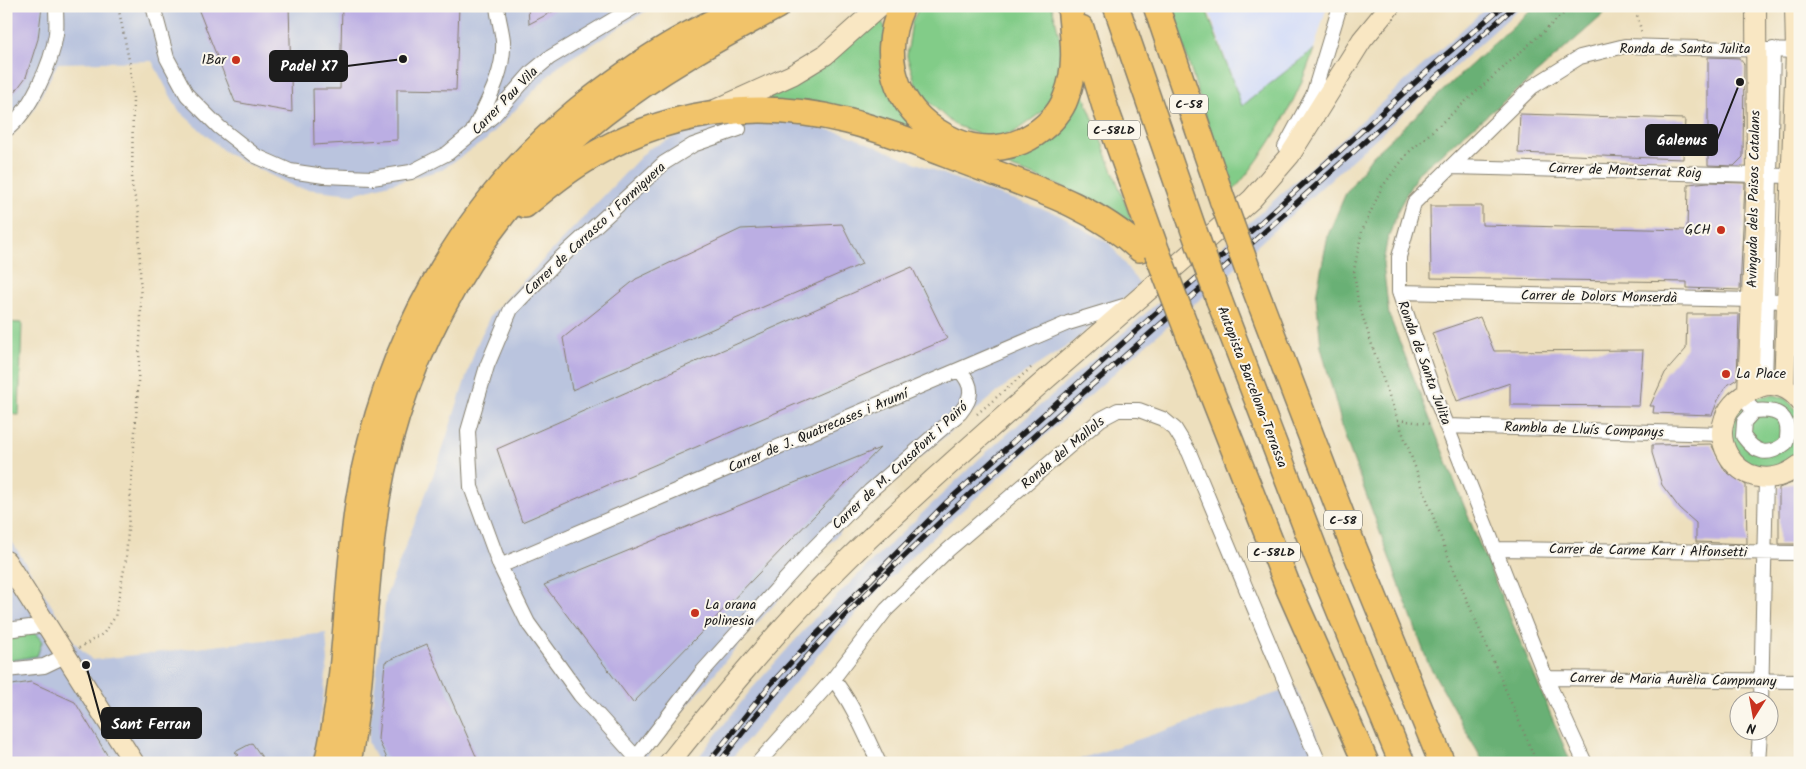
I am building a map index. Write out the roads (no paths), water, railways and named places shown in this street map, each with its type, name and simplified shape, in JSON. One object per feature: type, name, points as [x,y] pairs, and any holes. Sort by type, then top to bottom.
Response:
[{"type":"highway","points":[[327,763],[340,692],[353,538],[364,470],[387,388],[418,313],[468,229],[527,159],[579,110],[670,45],[719,6]]},
{"type":"highway","points":[[670,45],[743,6]]},
{"type":"highway","points":[[348,763],[357,702],[374,524],[391,439],[402,402],[424,346],[450,294],[488,235],[535,176],[565,146],[643,84],[777,6]]},
{"type":"highway","points":[[902,6],[891,43],[892,63],[895,77],[909,108],[924,123],[939,134],[973,146],[993,148],[1023,142],[1043,129],[1060,110],[1066,98],[1072,74],[1073,41],[1070,6]]},
{"type":"highway","name":"C-58LD","points":[[1074,6],[1148,250],[1167,280],[1289,589],[1366,763]]},
{"type":"highway","name":"Autopista Barcelona-Terrassa","points":[[1116,6],[1219,300],[1317,556],[1402,763]]},
{"type":"highway","name":"C-58","points":[[1156,6],[1222,202],[1352,543],[1442,763]]},
{"type":"highway","points":[[488,235],[569,170],[597,153],[663,123],[708,113],[746,110],[794,111],[848,121],[1040,190],[1085,209],[1148,250]]},
{"type":"main road","points":[[708,113],[792,75],[825,55],[880,6]]},
{"type":"main road","points":[[669,763],[770,641],[872,536],[962,453],[1138,301],[1266,185],[1295,148],[1362,40],[1390,6]]},
{"type":"main road","name":"Avinguda dels Països Catalans","points":[[1756,6],[1764,49],[1779,175],[1777,301],[1769,395]]},
{"type":"main road","name":"Avinguda dels Països Catalans","points":[[1769,395],[1777,301],[1779,175],[1798,51],[1796,6]]},
{"type":"main road","points":[[1769,395],[1730,406],[1723,420],[1721,434],[1723,445],[1730,460],[1749,475],[1766,478],[1789,473],[1800,465]]},
{"type":"main road","points":[[6,561],[134,763]]},
{"type":"street","points":[[6,130],[13,125],[32,96],[49,63],[56,34],[56,6]]},
{"type":"street","points":[[471,136],[494,87],[501,60],[503,42],[497,6]]},
{"type":"street","name":"Carrer Pau Vila","points":[[153,7],[167,58],[187,95],[219,127],[256,156],[290,171],[324,176],[372,178],[411,172],[448,153],[471,136],[549,58],[636,6]]},
{"type":"street","points":[[1266,185],[1313,95],[1340,6]]},
{"type":"street","name":"Ronda de Santa Julita","points":[[1585,763],[1546,678],[1497,549],[1446,426],[1399,292],[1399,257],[1414,203],[1532,87],[1580,57],[1625,46],[1798,51]]},
{"type":"street","name":"Carrer de Carrasco i Formiguera","points":[[636,761],[580,695],[528,623],[500,566],[471,487],[468,431],[487,366],[511,309],[554,263],[664,163],[693,145],[739,129]]},
{"type":"street","name":"Carrer de Montserrat Roig","points":[[1451,167],[1779,175]]},
{"type":"street","name":"Carrer de Dolors Monserdà","points":[[1399,292],[1777,301]]},
{"type":"street","name":"Carrer de J. Quatrecases i Arumí","points":[[500,566],[1068,323],[1138,301]]},
{"type":"street","name":"Carrer de M. Crusafont i Pairó","points":[[636,761],[703,671],[810,552],[870,490],[960,413],[969,402],[972,390],[967,378],[960,370]]},
{"type":"street","points":[[1769,395],[1778,413],[1787,423],[1789,432],[1786,443],[1777,450],[1764,452],[1752,449],[1743,436],[1744,422],[1769,395]]},
{"type":"street","points":[[1769,395],[1766,410],[1778,413]]},
{"type":"street","name":"Ronda del Mallols","points":[[758,763],[833,679],[886,610],[948,550],[1101,419],[1118,410],[1139,410],[1163,419],[1175,429],[1190,452],[1319,763]]},
{"type":"street","name":"Rambla de Lluís Companys","points":[[1446,426],[1721,434]]},
{"type":"street","points":[[1738,468],[1752,449]]},
{"type":"street","points":[[1761,692],[1766,478]]},
{"type":"street","name":"Carrer de Carme Karr i Alfonsetti","points":[[1497,549],[1800,553]]},
{"type":"street","points":[[6,630],[46,625]]},
{"type":"street","points":[[6,670],[44,666],[65,656]]},
{"type":"street","name":"Carrer de Maria Aurèlia Campmany","points":[[1546,678],[1800,681]]},
{"type":"street","points":[[833,679],[844,693],[859,720],[878,763]]},
{"type":"street","points":[[1758,763],[1759,742]]},
{"type":"railway","points":[[708,763],[770,685],[816,635],[947,502],[1156,313],[1259,224],[1442,58],[1503,6]]},
{"type":"railway","points":[[719,763],[765,705],[814,649],[917,544],[971,493],[1515,6]]},
{"type":"place","name":"Padel X7","points":[[403,59]]},
{"type":"place","name":"IBar","points":[[236,60]]},
{"type":"place","name":"Galenus","points":[[1740,82]]},
{"type":"place","name":"GCH","points":[[1721,230]]},
{"type":"place","name":"La Place","points":[[1726,374]]},
{"type":"place","name":"La orana polinesia","points":[[695,613]]},
{"type":"place","name":"Sant Ferran","points":[[86,665]]}]
